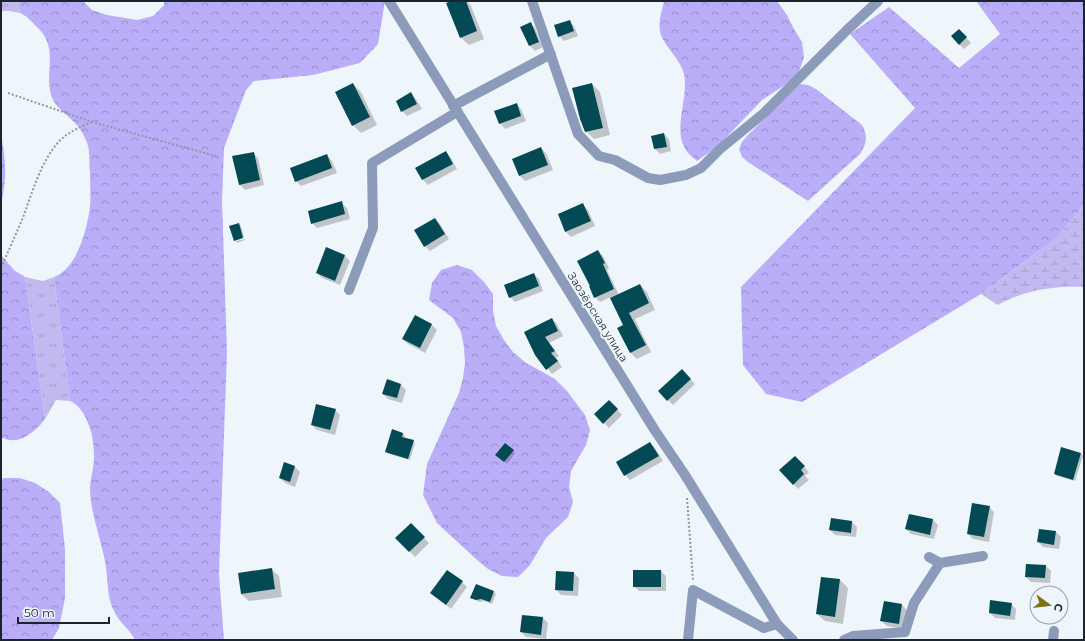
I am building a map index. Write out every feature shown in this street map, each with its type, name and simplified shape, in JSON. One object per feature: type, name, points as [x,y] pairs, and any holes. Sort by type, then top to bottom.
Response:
[{"type":"street","name":"Заозёрская улица","points":[[389,1],[654,429],[685,475],[777,624],[793,640]]},
{"type":"street","points":[[532,1],[578,134],[599,156],[615,160],[648,178],[660,180],[686,175],[701,168],[720,149],[752,124],[878,1]]},
{"type":"street","points":[[349,290],[372,228],[372,163],[455,109],[551,54]]},
{"type":"street","points":[[929,558],[940,563],[983,556]]},
{"type":"street","points":[[844,640],[853,636],[905,632],[914,603],[940,563]]},
{"type":"street","points":[[688,640],[693,590],[764,628],[777,624]]},
{"type":"path","points":[[8,93],[92,122],[216,156]]},
{"type":"path","points":[[1,268],[38,177],[52,152],[64,137],[80,127],[92,122]]},
{"type":"path","points":[[687,498],[693,590]]},
{"type":"green space","points":[[1,1],[18,1],[20,13],[1,11]]},
{"type":"green space","points":[[18,1],[83,1],[92,10],[107,15],[137,20],[153,16],[164,5],[164,1],[385,1],[378,44],[360,63],[313,75],[254,81],[246,90],[224,148],[222,200],[227,352],[219,574],[224,640],[135,640],[116,616],[112,606],[109,595],[106,567],[94,519],[91,500],[90,486],[94,457],[92,435],[87,420],[78,407],[70,401],[54,277],[62,273],[69,266],[80,247],[83,237],[90,207],[89,149],[80,129],[53,100],[49,85],[50,59],[47,42],[43,34],[36,26],[27,17],[20,13]]},
{"type":"green space","points":[[664,1],[777,1],[787,15],[802,42],[804,57],[799,72],[788,83],[762,100],[718,146],[697,161],[687,151],[682,142],[680,133],[685,83],[684,74],[679,63],[661,36],[660,16]]},
{"type":"green space","points":[[976,1],[1084,1],[1084,205],[1057,238],[981,294],[802,402],[766,394],[743,365],[741,287],[915,108],[850,34],[889,7],[959,68],[1000,34]]},
{"type":"green space","points":[[800,84],[808,85],[816,89],[862,125],[866,136],[864,146],[860,154],[808,201],[748,162],[742,157],[739,149],[747,136]]},
{"type":"green space","points":[[1,135],[5,170],[1,204]]},
{"type":"green space","points":[[1084,205],[1084,287],[1050,288],[1029,292],[998,305],[981,294],[1057,238]]},
{"type":"green space","points":[[1,255],[14,270],[25,277],[45,419],[30,434],[15,440],[8,440],[1,437]]},
{"type":"green space","points":[[457,265],[472,270],[493,294],[493,310],[496,326],[513,352],[526,363],[555,379],[567,391],[585,415],[590,430],[586,445],[571,471],[569,487],[573,502],[568,517],[546,538],[530,565],[518,577],[502,576],[488,569],[476,559],[437,523],[423,495],[427,464],[459,393],[465,363],[461,332],[453,318],[429,300],[432,283],[441,270]]},
{"type":"green space","points":[[25,277],[43,281],[54,277],[70,401],[56,400],[45,419]]},
{"type":"green space","points":[[20,478],[35,483],[49,492],[60,503],[65,549],[65,598],[59,628],[52,640],[1,640],[1,479]]},
{"type":"building","points":[[452,1],[466,1],[477,31],[460,38],[446,3]]},
{"type":"building","points":[[570,20],[574,31],[558,37],[554,25]]},
{"type":"building","points":[[531,22],[539,42],[529,46],[520,27]]},
{"type":"building","points":[[959,29],[967,37],[959,45],[951,36]]},
{"type":"building","points":[[353,83],[370,117],[352,126],[335,92]]},
{"type":"building","points":[[592,83],[603,128],[585,132],[572,88]]},
{"type":"building","points":[[411,92],[417,104],[401,112],[396,101]]},
{"type":"building","points":[[517,103],[521,116],[499,124],[494,111]]},
{"type":"building","points":[[664,133],[667,147],[654,149],[651,136]]},
{"type":"building","points":[[541,147],[548,165],[519,176],[512,159]]},
{"type":"building","points":[[446,151],[453,164],[422,180],[415,168]]},
{"type":"building","points":[[254,152],[260,180],[239,185],[232,156]]},
{"type":"building","points":[[327,154],[332,168],[295,182],[290,168]]},
{"type":"building","points":[[342,201],[345,214],[311,224],[308,211]]},
{"type":"building","points":[[583,203],[591,221],[565,232],[558,214]]},
{"type":"building","points":[[435,218],[445,234],[424,247],[414,230]]},
{"type":"building","points":[[239,223],[243,238],[234,241],[229,226]]},
{"type":"building","points":[[326,247],[345,255],[335,281],[316,273]]},
{"type":"building","points":[[598,250],[605,263],[603,264],[614,289],[594,298],[590,286],[577,261]]},
{"type":"building","points":[[534,273],[539,286],[509,298],[504,285]]},
{"type":"building","points":[[640,284],[649,303],[629,313],[646,345],[630,353],[617,328],[623,325],[610,298]]},
{"type":"building","points":[[415,315],[432,324],[420,348],[402,339]]},
{"type":"building","points":[[552,318],[558,331],[545,337],[555,351],[551,353],[558,361],[546,370],[535,355],[524,332]]},
{"type":"building","points":[[682,369],[691,379],[667,401],[658,391]]},
{"type":"building","points":[[387,379],[401,384],[397,398],[382,394]]},
{"type":"building","points":[[609,400],[618,409],[603,424],[594,414]]},
{"type":"building","points":[[316,404],[336,409],[330,430],[311,425]]},
{"type":"building","points":[[392,429],[403,433],[402,437],[414,440],[408,459],[385,452]]},
{"type":"building","points":[[650,442],[659,456],[624,476],[616,462]]},
{"type":"building","points":[[505,443],[514,450],[504,462],[495,455]]},
{"type":"building","points":[[1061,447],[1081,453],[1073,480],[1054,474]]},
{"type":"building","points":[[795,456],[805,466],[801,470],[804,474],[793,485],[779,470]]},
{"type":"building","points":[[284,462],[295,466],[290,482],[279,478]]},
{"type":"building","points":[[972,503],[990,506],[984,537],[967,534]]},
{"type":"building","points":[[909,514],[933,519],[930,535],[905,529]]},
{"type":"building","points":[[831,518],[852,521],[851,533],[829,530]]},
{"type":"building","points":[[411,523],[425,537],[409,552],[395,538]]},
{"type":"building","points":[[1039,529],[1056,531],[1054,545],[1037,542]]},
{"type":"building","points":[[1026,564],[1046,565],[1045,578],[1025,577]]},
{"type":"building","points":[[272,568],[275,589],[241,594],[238,573]]},
{"type":"building","points":[[447,570],[463,581],[446,605],[430,593]]},
{"type":"building","points":[[633,570],[661,570],[661,587],[633,587]]},
{"type":"building","points":[[556,571],[574,572],[573,591],[555,590]]},
{"type":"building","points":[[821,577],[840,579],[835,617],[816,614]]},
{"type":"building","points":[[476,584],[494,591],[490,602],[470,598]]},
{"type":"building","points":[[990,600],[1012,603],[1010,616],[989,613]]},
{"type":"building","points":[[884,601],[902,604],[899,624],[880,621]]},
{"type":"building","points":[[522,615],[543,617],[541,635],[520,632]]}]
